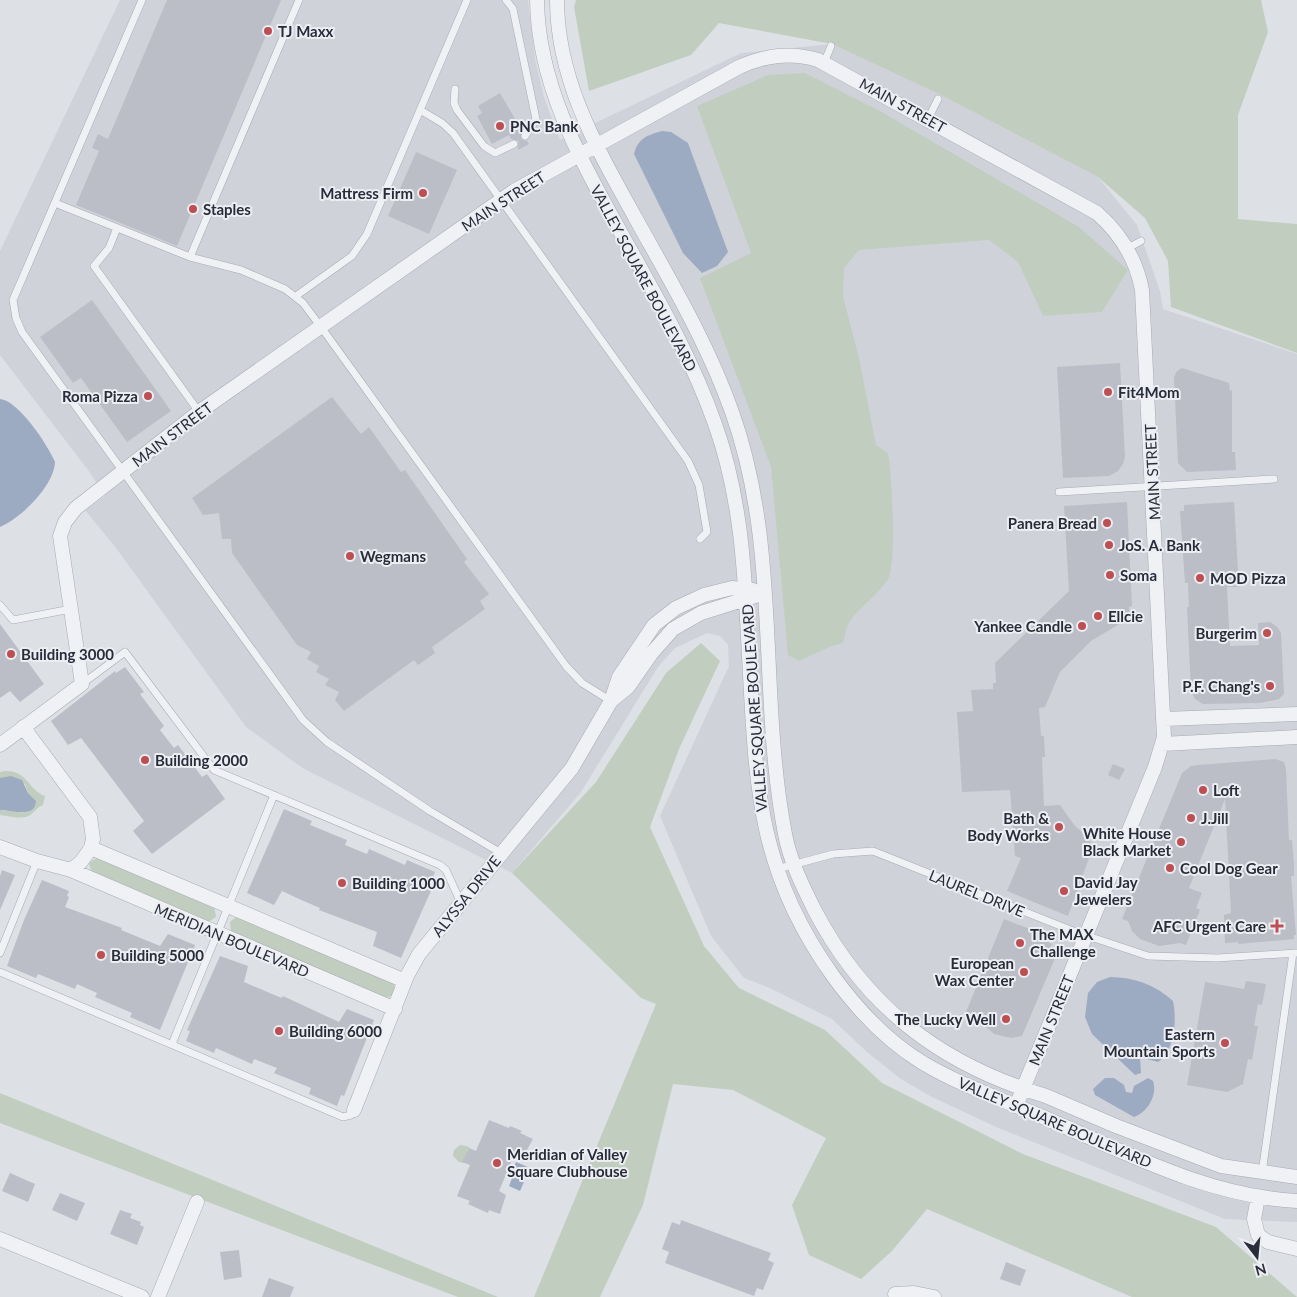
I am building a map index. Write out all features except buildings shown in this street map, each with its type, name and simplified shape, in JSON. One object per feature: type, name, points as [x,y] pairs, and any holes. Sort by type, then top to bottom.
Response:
[{"type":"street","name":"VALLEY SQUARE BOULEVARD","points":[[537,0],[540,39],[554,97],[579,155],[675,330],[698,379],[720,439],[735,496],[742,541],[758,796],[776,869],[810,942],[848,996],[862,1012],[920,1061],[981,1093],[1190,1179],[1258,1197],[1297,1202]]},
{"type":"street","name":"VALLEY SQUARE BOULEVARD","points":[[558,0],[559,32],[570,85],[596,145],[696,328],[726,395],[752,478],[762,543],[773,749],[785,837],[794,864],[828,936],[849,967],[894,1016],[950,1054],[1023,1089],[1046,1096],[1198,1158],[1221,1166],[1297,1177]]},
{"type":"street","name":"MAIN STREET","points":[[82,684],[60,536],[65,522],[76,508],[199,412],[501,200],[739,66],[758,58],[790,54],[824,62],[1084,204],[1109,224],[1128,248],[1137,270],[1142,290],[1164,719],[1162,744],[1016,1106]]},
{"type":"street","name":"ALYSSA DRIVE","points":[[354,1110],[405,982],[419,954],[572,768],[611,701],[619,677],[638,646],[659,621],[676,608],[704,595],[732,588],[746,594],[765,591]]},
{"type":"street","points":[[0,745],[82,684]]},
{"type":"street","points":[[1164,719],[1297,714]]},
{"type":"street","points":[[24,727],[90,817],[93,839],[91,848],[81,862],[71,870]]},
{"type":"street","points":[[1162,744],[1297,737]]},
{"type":"street","name":"MERIDIAN BOULEVARD","points":[[0,847],[37,862],[71,870],[395,1009]]},
{"type":"street","name":"MERIDIAN BOULEVARD","points":[[91,848],[405,982]]},
{"type":"street","points":[[1258,1197],[1254,1219],[1258,1235],[1268,1242],[1297,1249]]},
{"type":"street","points":[[158,1297],[196,1202]]},
{"type":"street","points":[[0,1240],[142,1297]]},
{"type":"street","points":[[895,1294],[914,1293],[934,1297]]},
{"type":"lane","points":[[142,0],[13,300],[16,318],[22,332],[124,470],[303,720],[318,735],[430,812],[501,853]]},
{"type":"lane","points":[[190,257],[299,0]]},
{"type":"lane","points":[[296,296],[352,256],[367,234],[468,0]]},
{"type":"lane","points":[[506,0],[513,9],[536,119],[525,136]]},
{"type":"lane","points":[[824,62],[831,46]]},
{"type":"lane","points":[[455,89],[454,103],[456,110],[484,146],[495,153],[514,144]]},
{"type":"lane","points":[[928,119],[938,99]]},
{"type":"lane","points":[[420,110],[448,128],[692,468],[699,485],[707,532],[700,538]]},
{"type":"lane","points":[[55,203],[190,257],[241,270],[285,289],[296,296],[321,327],[566,666],[582,683],[611,701]]},
{"type":"lane","points":[[117,228],[109,248],[94,266],[199,412]]},
{"type":"lane","points":[[1128,248],[1141,241]]},
{"type":"lane","points":[[1059,492],[1274,479]]},
{"type":"lane","points":[[0,604],[13,620],[71,609]]},
{"type":"lane","points":[[82,684],[125,652],[214,770],[440,865],[446,870],[461,904]]},
{"type":"lane","points":[[172,1044],[227,905],[274,795]]},
{"type":"lane","name":"LAUREL DRIVE","points":[[776,869],[844,852],[874,851],[1085,936],[1148,956],[1217,958],[1295,953]]},
{"type":"lane","points":[[0,953],[37,862]]},
{"type":"lane","points":[[1262,1173],[1295,953]]},
{"type":"lane","points":[[0,972],[343,1116],[351,1115],[354,1110]]},
{"type":"shaded area","points":[[120,0],[528,0],[535,59],[544,97],[560,140],[741,53],[842,43],[1098,177],[1137,225],[1160,291],[1163,309],[1297,354],[1297,1222],[1225,1219],[996,1127],[930,1096],[901,1079],[868,1053],[832,1019],[770,988],[744,978],[711,936],[660,816],[729,666],[728,645],[720,636],[707,633],[675,648],[658,667],[581,792],[512,873],[304,769],[246,727],[116,548],[85,510],[105,496],[88,470],[0,355],[0,251]]},
{"type":"green space","points":[[576,0],[1261,0],[1268,32],[1238,115],[1238,219],[1297,224],[1297,353],[1171,307],[1168,261],[1145,218],[1098,177],[935,92],[832,44],[719,23],[691,55],[589,91],[574,7]]},
{"type":"green space","points":[[805,73],[880,111],[1079,227],[1128,270],[1102,312],[1043,316],[1018,262],[989,240],[859,250],[844,268],[843,296],[859,358],[876,445],[888,453],[893,518],[891,570],[884,585],[850,621],[843,643],[799,661],[788,655],[771,467],[700,278],[751,253],[697,106],[768,75]]},
{"type":"green space","points":[[701,643],[720,661],[679,749],[650,827],[704,946],[739,988],[825,1030],[882,1083],[1023,1154],[1216,1227],[1297,1297],[1132,1297],[927,1209],[892,1251],[861,1279],[809,1255],[792,1205],[826,1138],[733,1090],[673,1084],[643,1205],[600,1297],[534,1297],[656,1004],[641,998],[512,873],[596,782],[666,673]]},
{"type":"green space","points":[[4,771],[23,777],[34,789],[45,796],[43,805],[32,814],[23,817],[0,815],[0,810],[24,813],[30,811],[33,798],[28,793],[25,784],[0,778],[0,772]]},
{"type":"green space","points":[[98,857],[214,906],[216,917],[208,922],[92,874],[89,863]]},
{"type":"green space","points":[[236,917],[393,982],[395,988],[393,995],[386,998],[231,931],[230,922]]},
{"type":"green space","points":[[0,1093],[498,1297],[458,1297],[0,1123]]},
{"type":"green space","points":[[460,1145],[471,1149],[468,1149],[464,1163],[459,1162],[453,1156],[454,1150]]},
{"type":"water","points":[[662,131],[671,132],[688,143],[728,252],[717,266],[702,273],[683,253],[634,154],[638,144],[644,138]]},
{"type":"water","points":[[0,399],[7,401],[15,407],[32,424],[55,462],[49,481],[43,491],[26,509],[0,527]]},
{"type":"water","points":[[11,776],[22,780],[28,793],[36,801],[35,807],[32,810],[22,812],[0,810],[0,778]]},
{"type":"water","points":[[1110,977],[1136,980],[1152,986],[1173,1001],[1175,1017],[1173,1034],[1168,1050],[1158,1062],[1140,1057],[1141,1073],[1135,1075],[1092,1034],[1085,1017],[1088,993],[1097,982]]},
{"type":"water","points":[[1105,1078],[1114,1078],[1124,1085],[1126,1092],[1132,1093],[1134,1086],[1148,1078],[1153,1081],[1153,1097],[1147,1108],[1134,1117],[1095,1095],[1093,1089]]},
{"type":"water","points":[[516,1162],[530,1168],[520,1191],[509,1186],[516,1168],[514,1167]]},
{"type":"place","name":"TJ Maxx","points":[[268,31]]},
{"type":"place","name":"PNC Bank","points":[[500,126]]},
{"type":"place","name":"Mattress Firm","points":[[423,193]]},
{"type":"place","name":"Staples","points":[[193,209]]},
{"type":"place","name":"Fit4Mom","points":[[1108,392]]},
{"type":"place","name":"Roma Pizza","points":[[148,396]]},
{"type":"place","name":"Panera Bread","points":[[1107,523]]},
{"type":"place","name":"JoS. A. Bank","points":[[1109,545]]},
{"type":"place","name":"Wegmans","points":[[350,556]]},
{"type":"place","name":"Soma","points":[[1110,575]]},
{"type":"place","name":"MOD Pizza","points":[[1200,578]]},
{"type":"place","name":"Ellcie","points":[[1098,616]]},
{"type":"place","name":"Yankee Candle","points":[[1082,626]]},
{"type":"place","name":"Burgerim","points":[[1267,633]]},
{"type":"place","name":"Building 3000","points":[[11,654]]},
{"type":"place","name":"P.F. Chang's","points":[[1270,686]]},
{"type":"place","name":"Building 2000","points":[[145,760]]},
{"type":"place","name":"Loft","points":[[1203,790]]},
{"type":"place","name":"J.Jill","points":[[1191,818]]},
{"type":"place","name":"Bath & Body Works","points":[[1059,827]]},
{"type":"place","name":"White House Black Market","points":[[1181,842]]},
{"type":"place","name":"Cool Dog Gear","points":[[1170,868]]},
{"type":"place","name":"Building 1000","points":[[342,883]]},
{"type":"place","name":"David Jay Jewelers","points":[[1064,891]]},
{"type":"place","name":"AFC Urgent Care","points":[[1277,926]]},
{"type":"place","name":"The MAX Challenge","points":[[1020,943]]},
{"type":"place","name":"Building 5000","points":[[101,955]]},
{"type":"place","name":"European Wax Center","points":[[1024,972]]},
{"type":"place","name":"The Lucky Well","points":[[1006,1019]]},
{"type":"place","name":"Building 6000","points":[[279,1031]]},
{"type":"place","name":"Eastern Mountain Sports","points":[[1225,1043]]},
{"type":"place","name":"Meridian of Valley Square Clubhouse","points":[[497,1163]]}]
